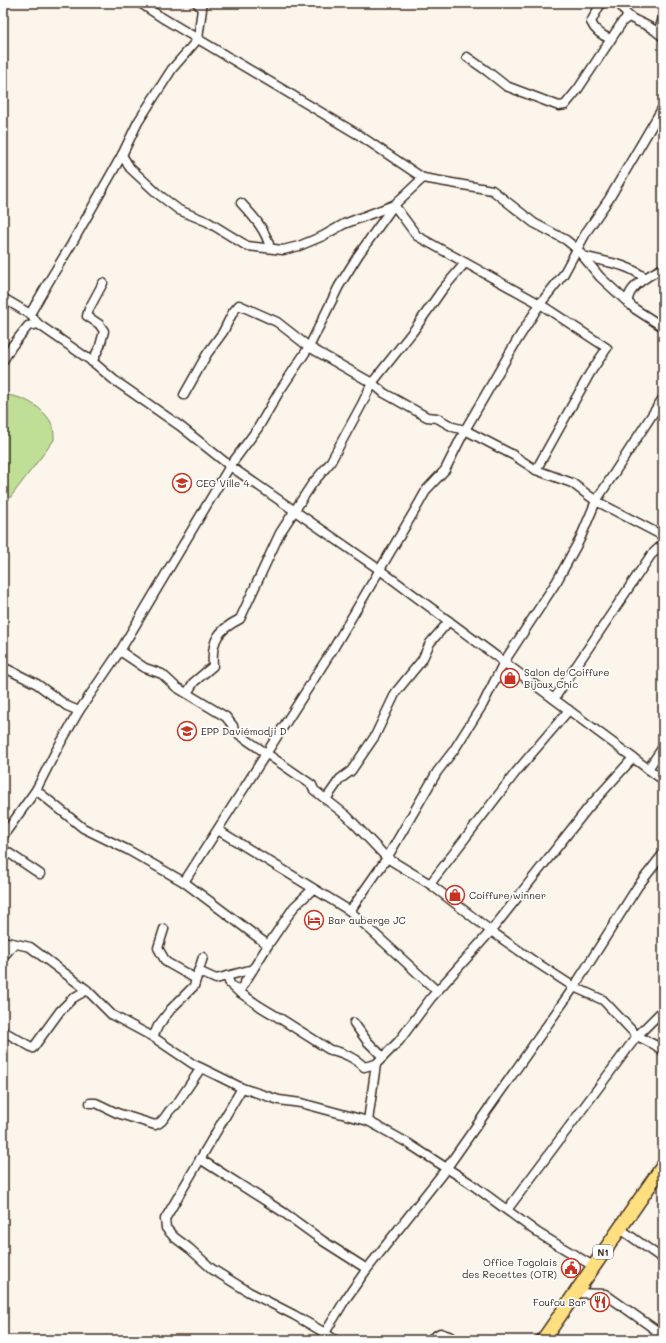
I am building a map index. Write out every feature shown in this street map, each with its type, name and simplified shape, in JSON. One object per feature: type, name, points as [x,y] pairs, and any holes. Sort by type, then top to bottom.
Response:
[{"type":"highway","name":"N1","points":[[543,1340],[663,1166]]},
{"type":"street","points":[[140,3],[294,98],[359,135],[423,178],[492,190],[534,223],[566,240],[580,252],[600,277],[628,303],[663,327]]},
{"type":"street","points":[[30,314],[72,245],[122,155],[138,122],[172,69],[198,39],[202,9],[197,3]]},
{"type":"street","points":[[601,3],[591,22],[594,29],[611,39]]},
{"type":"street","points":[[620,3],[629,17],[653,28],[661,35]]},
{"type":"street","points":[[467,57],[506,86],[559,106],[565,105],[578,89],[623,21],[629,17]]},
{"type":"street","points":[[661,35],[663,18]]},
{"type":"street","points":[[184,882],[333,649],[426,489],[445,470],[465,430],[540,304],[580,252],[587,231],[609,199],[663,107]]},
{"type":"street","points":[[122,155],[130,168],[158,194],[179,210],[208,222],[246,246],[283,250],[299,246],[344,224],[394,205]]},
{"type":"street","points":[[3,836],[36,790],[79,711],[120,651],[230,466],[258,428],[279,392],[309,347],[339,286],[359,254],[394,205],[423,178]]},
{"type":"street","points":[[241,203],[265,233],[270,248]]},
{"type":"street","points":[[394,205],[417,236],[540,304],[607,348],[590,373],[536,470]]},
{"type":"street","points":[[580,252],[599,260],[618,263],[645,278]]},
{"type":"street","points":[[187,693],[194,682],[213,666],[212,651],[220,632],[229,624],[240,619],[280,533],[312,484],[330,463],[362,404],[372,382],[414,330],[442,290],[465,263]]},
{"type":"street","points":[[628,303],[628,298],[632,290],[645,278],[663,268]]},
{"type":"street","points":[[92,362],[100,346],[104,331],[99,324],[87,316],[89,309],[103,283]]},
{"type":"street","points":[[3,298],[30,314],[38,324],[180,426],[230,466],[380,570],[663,780]]},
{"type":"street","points":[[184,395],[207,354],[223,332],[233,312],[239,305],[277,322],[309,347],[372,382],[384,393],[427,417],[437,418],[453,427],[465,430],[513,455],[536,470],[572,483],[596,501],[663,536]]},
{"type":"street","points":[[3,361],[12,346],[28,326],[38,324]]},
{"type":"street","points":[[350,912],[387,858],[437,772],[454,750],[483,704],[504,662],[557,581],[580,539],[596,501],[663,398]]},
{"type":"street","points":[[554,699],[651,556],[663,544]]},
{"type":"street","points":[[326,799],[340,779],[351,771],[375,736],[396,692],[422,660],[430,643],[449,621]]},
{"type":"street","points":[[120,651],[144,668],[162,674],[176,687],[226,717],[233,726],[234,731],[312,785],[314,790],[347,816],[387,858],[430,884],[491,931],[574,987],[603,1000],[638,1036],[663,1051]]},
{"type":"street","points":[[3,667],[37,684],[67,706],[79,711]]},
{"type":"street","points":[[430,884],[516,772],[569,710]]},
{"type":"street","points":[[648,769],[663,747]]},
{"type":"street","points":[[227,976],[230,984],[239,992],[330,1050],[338,1050],[364,1067],[376,1064],[399,1041],[437,991],[491,931],[588,808],[633,758]]},
{"type":"street","points":[[36,790],[83,828],[128,850],[184,882],[268,945]]},
{"type":"street","points":[[218,830],[350,912],[437,991]]},
{"type":"street","points":[[3,849],[40,874]]},
{"type":"street","points":[[323,1336],[345,1300],[367,1269],[446,1168],[574,987],[638,886],[663,854]]},
{"type":"street","points":[[239,992],[294,907],[313,889]]},
{"type":"street","points":[[164,929],[158,948],[166,962],[197,975],[216,979],[253,969]]},
{"type":"street","points":[[3,941],[30,947],[87,990],[112,1015],[153,1038],[201,1068],[242,1088],[279,1100],[301,1103],[368,1121],[406,1142],[507,1210],[538,1233],[593,1266]]},
{"type":"street","points":[[3,957],[14,944]]},
{"type":"street","points":[[153,1038],[158,1026],[171,1009],[194,986],[203,957]]},
{"type":"street","points":[[3,1031],[33,1048],[60,1011],[73,998],[87,990]]},
{"type":"street","points":[[507,1210],[638,1036],[663,1010]]},
{"type":"street","points":[[354,1023],[367,1041],[383,1057]]},
{"type":"street","points":[[368,1121],[376,1064]]},
{"type":"street","points":[[90,1103],[96,1103],[117,1113],[155,1125],[159,1124],[172,1107],[176,1105],[201,1068]]},
{"type":"street","points":[[242,1088],[165,1219],[166,1228],[174,1237],[212,1269],[249,1292],[294,1315],[323,1336],[335,1340]]},
{"type":"street","points":[[200,1159],[283,1212],[367,1269]]},
{"type":"street","points":[[619,1228],[663,1259]]},
{"type":"street","points":[[575,1293],[604,1294],[660,1333],[652,1340]]},
{"type":"street","points":[[429,1340],[440,1333],[450,1336],[456,1340]]},
{"type":"green space","points":[[3,395],[18,397],[25,400],[45,414],[53,427],[54,440],[3,507]]},
{"type":"place","name":"CEG Ville 4","points":[[182,483]]},
{"type":"place","name":"Salon de Coiffure Bijoux Chic","points":[[510,678]]},
{"type":"place","name":"EPP Daviémodji D","points":[[187,731]]},
{"type":"place","name":"Coiffure winner","points":[[455,895]]},
{"type":"place","name":"Bar auberge JC","points":[[314,920]]},
{"type":"place","name":"Office Togolais des Recettes (OTR)","points":[[571,1268]]},
{"type":"place","name":"Foufou Bar","points":[[600,1302]]}]
